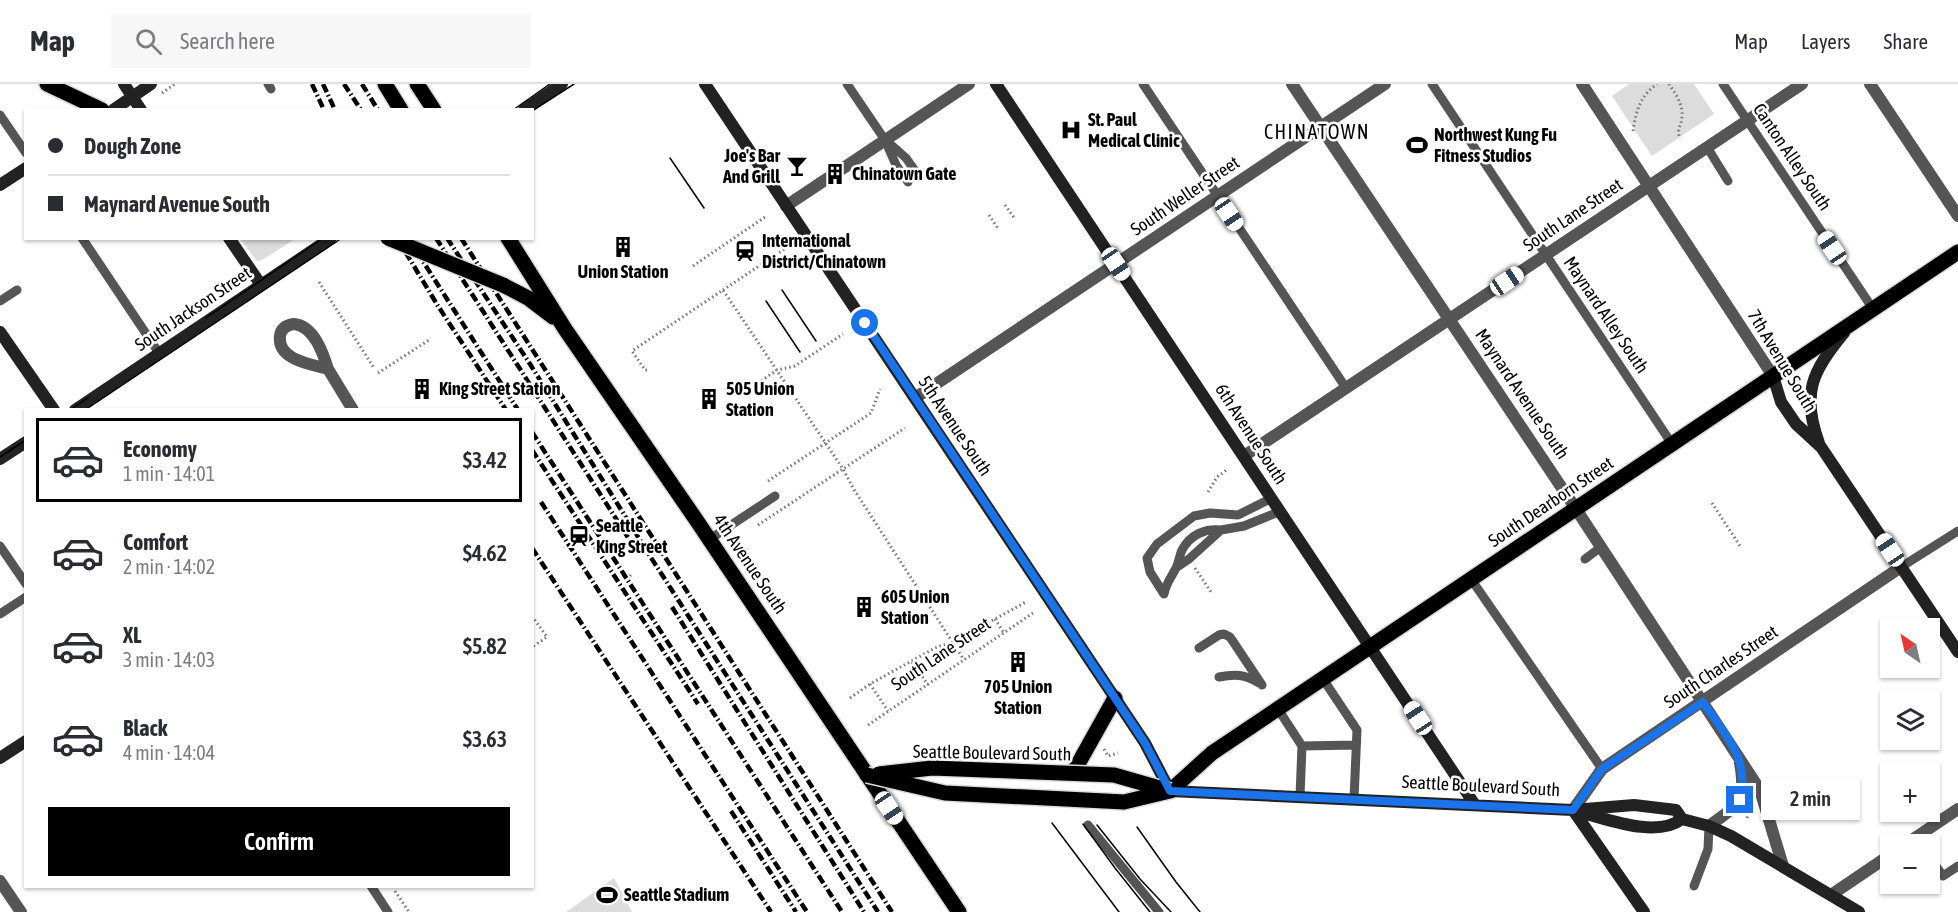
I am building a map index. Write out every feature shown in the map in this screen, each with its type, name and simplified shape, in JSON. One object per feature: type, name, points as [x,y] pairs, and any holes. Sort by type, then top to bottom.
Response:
[{"type":"main road","points":[[49,84],[98,108]]},
{"type":"main road","points":[[124,84],[140,108]]},
{"type":"main road","points":[[116,108],[151,84]]},
{"type":"main road","points":[[385,84],[400,108]]},
{"type":"main road","points":[[417,84],[433,108]]},
{"type":"main road","points":[[527,108],[562,84]]},
{"type":"main road","name":"5th Avenue South","points":[[705,84],[1145,743],[1170,791]]},
{"type":"main road","name":"6th Avenue South","points":[[996,84],[1475,805]]},
{"type":"main road","points":[[0,185],[24,169]]},
{"type":"main road","points":[[230,240],[261,285]]},
{"type":"main road","name":"South Jackson Street","points":[[78,408],[328,240]]},
{"type":"main road","points":[[393,240],[503,285],[528,298],[554,317],[565,329]]},
{"type":"main road","name":"4th Avenue South","points":[[509,240],[565,329],[710,539],[959,912]]},
{"type":"main road","name":"South Dearborn Street","points":[[1170,791],[1212,753],[1958,252]]},
{"type":"main road","points":[[1821,447],[1811,411],[1812,384],[1821,362],[1851,324]]},
{"type":"main road","points":[[0,332],[53,408]]},
{"type":"main road","name":"7th Avenue South","points":[[1773,376],[1781,402],[1797,424],[1821,447],[1958,652]]},
{"type":"main road","points":[[0,459],[24,443]]},
{"type":"main road","points":[[1073,773],[1115,698]]},
{"type":"main road","points":[[0,758],[24,742]]},
{"type":"main road","name":"Seattle Boulevard South","points":[[867,775],[932,768],[1114,775],[1170,791],[1573,810]]},
{"type":"main road","name":"Seattle Boulevard South","points":[[867,775],[945,793],[1124,802],[1170,791]]},
{"type":"main road","points":[[1573,810],[1634,804],[1676,810],[1682,819],[1709,826],[1731,836],[1859,912]]},
{"type":"main road","points":[[1573,810],[1633,826],[1673,826],[1682,819]]},
{"type":"main road","points":[[1573,810],[1644,912]]},
{"type":"street","points":[[842,169],[969,84]]},
{"type":"street","name":"Maynard Avenue South","points":[[1292,84],[1739,756],[1760,790],[1783,866]]},
{"type":"street","name":"South Weller Street","points":[[915,398],[1385,84]]},
{"type":"street","name":"7th Avenue South","points":[[1582,84],[1773,376]]},
{"type":"street","name":"South Lane Street","points":[[1244,456],[1802,84]]},
{"type":"street","points":[[1870,84],[1958,216]]},
{"type":"street","points":[[786,206],[828,178]]},
{"type":"street","points":[[328,369],[352,408]]},
{"type":"street","name":"South Charles Street","points":[[1573,810],[1602,769],[1901,567]]},
{"type":"street","name":"Maynard Avenue South","points":[[1709,826],[1740,800],[1744,784],[1739,756]]},
{"type":"street","points":[[1925,834],[1958,809]]},
{"type":"street","points":[[1831,895],[1880,862]]},
{"type":"street","points":[[0,880],[21,912]]},
{"type":"lane","points":[[847,84],[885,140],[896,165],[908,182]]},
{"type":"lane","points":[[1143,84],[1346,388]]},
{"type":"lane","name":"Maynard Alley South","points":[[1432,84],[1672,444]]},
{"type":"lane","name":"Canton Alley South","points":[[1723,84],[1873,309]]},
{"type":"lane","points":[[0,115],[24,150]]},
{"type":"lane","points":[[885,140],[906,158],[918,175]]},
{"type":"lane","points":[[1707,147],[1728,181]]},
{"type":"lane","points":[[83,240],[159,353]]},
{"type":"lane","points":[[0,301],[17,290]]},
{"type":"lane","points":[[710,539],[775,496]]},
{"type":"lane","points":[[1272,498],[1238,515],[1202,514],[1194,516],[1156,544],[1147,558],[1150,572],[1164,594],[1167,582],[1177,567],[1221,530],[1244,526],[1281,511]]},
{"type":"lane","points":[[1901,567],[1958,531]]},
{"type":"lane","points":[[0,546],[24,581]]},
{"type":"lane","points":[[1585,559],[1601,547]]},
{"type":"lane","points":[[1471,579],[1602,769]]},
{"type":"lane","points":[[0,614],[24,598]]},
{"type":"lane","points":[[1199,648],[1219,635],[1224,634],[1230,637],[1262,685],[1249,677],[1234,674],[1219,677]]},
{"type":"lane","points":[[1323,679],[1357,730],[1354,799]]},
{"type":"lane","points":[[1278,709],[1302,746],[1300,796]]},
{"type":"lane","points":[[1302,746],[1356,745]]},
{"type":"lane","points":[[1088,825],[1159,912]]},
{"type":"lane","points":[[1694,886],[1708,849],[1709,826]]},
{"type":"lane","points":[[1940,873],[1942,876],[1958,866]]},
{"type":"lane","points":[[372,888],[388,912]]},
{"type":"path","points":[[1633,131],[1644,95],[1657,84]]},
{"type":"path","points":[[1669,84],[1681,106],[1682,117],[1676,131],[1680,139]]},
{"type":"path","points":[[1005,205],[1015,219]]},
{"type":"path","points":[[989,215],[999,230]]},
{"type":"path","points":[[693,266],[765,217]]},
{"type":"path","points":[[647,370],[632,351],[786,248]]},
{"type":"path","points":[[319,282],[374,368]]},
{"type":"path","points":[[723,290],[843,469],[964,660]]},
{"type":"path","points":[[754,386],[777,370],[795,366],[843,334]]},
{"type":"path","points":[[378,373],[429,340]]},
{"type":"path","points":[[407,354],[410,359]]},
{"type":"path","points":[[768,481],[871,413],[880,389]]},
{"type":"path","points":[[758,525],[905,428]]},
{"type":"path","points":[[1208,492],[1217,477],[1228,470]]},
{"type":"path","points":[[1712,503],[1740,546]]},
{"type":"path","points":[[1192,563],[1210,592]]},
{"type":"path","name":"South Lane Street","points":[[850,698],[870,684],[935,648],[953,642],[1026,602]]},
{"type":"path","name":"South Lane Street","points":[[868,725],[1033,613]]},
{"type":"path","points":[[534,619],[547,637],[534,646]]},
{"type":"path","points":[[995,619],[1004,633]]},
{"type":"path","points":[[912,662],[928,685]]},
{"type":"path","points":[[870,684],[888,711]]},
{"type":"path","points":[[1101,748],[1107,756],[1118,753]]},
{"type":"path","points":[[395,891],[409,912]]},
{"type":"shaded area","points":[[1629,84],[1694,84],[1714,114],[1652,156],[1612,96]]},
{"type":"shaded area","points":[[241,240],[293,240],[262,260],[257,261]]},
{"type":"shaded area","name":"Seattle Stadium","points":[[614,878],[632,912],[566,912]]},
{"type":"tram line","points":[[516,108],[550,84]]},
{"type":"tram line","points":[[534,110],[574,84]]},
{"type":"tram line","points":[[670,158],[704,208]]},
{"type":"tram line","points":[[206,318],[320,240]]},
{"type":"tram line","points":[[88,408],[339,240]]},
{"type":"tram line","points":[[782,290],[816,341]]},
{"type":"tram line","points":[[766,301],[800,352]]},
{"type":"tram line","points":[[73,408],[89,397]]},
{"type":"tram line","points":[[0,457],[24,441]]},
{"type":"tram line","points":[[1052,823],[1119,912]]},
{"type":"tram line","points":[[1083,824],[1150,912]]},
{"type":"tram line","points":[[1097,825],[1140,879],[1171,912]]},
{"type":"tram line","points":[[1137,827],[1200,912]]},
{"type":"railway","points":[[312,84],[323,108]]},
{"type":"railway","points":[[323,84],[334,108]]},
{"type":"railway","points":[[344,84],[360,108]]},
{"type":"railway","points":[[362,84],[377,108]]},
{"type":"railway","points":[[398,240],[505,408]]},
{"type":"railway","points":[[409,240],[517,408]]},
{"type":"railway","points":[[437,240],[629,539]]},
{"type":"railway","points":[[448,240],[530,364],[878,912]]},
{"type":"railway","points":[[462,240],[892,912]]},
{"type":"railway","points":[[534,435],[842,912]]},
{"type":"railway","points":[[534,453],[698,704]]},
{"type":"railway","points":[[541,502],[807,912]]},
{"type":"railway","points":[[534,551],[771,912]]},
{"type":"railway","points":[[672,607],[864,912]]},
{"type":"railway","points":[[731,811],[796,912]]},
{"type":"place","name":"St. Paul Medical Clinic","points":[[1071,130]]},
{"type":"place","name":"Northwest Kung Fu Fitness Studios","points":[[1417,145]]},
{"type":"place","name":"Joe's Bar And Grill","points":[[797,166]]},
{"type":"place","name":"Chinatown Gate","points":[[835,174]]},
{"type":"place","name":"Union Station","points":[[623,247]]},
{"type":"place","name":"International District/Chinatown","points":[[745,251]]},
{"type":"place","name":"King Street Station","points":[[422,389]]},
{"type":"place","name":"505 Union Station","points":[[709,399]]},
{"type":"place","name":"Seattle King Street","points":[[579,536]]},
{"type":"place","name":"605 Union Station","points":[[864,607]]},
{"type":"place","name":"705 Union Station","points":[[1018,662]]},
{"type":"place","name":"Seattle Stadium","points":[[607,895]]},
{"type":"district","name":"CHINATOWN","points":[[1317,132]]},
{"type":"route","points":[[865,323],[1145,743],[1170,791],[1573,810],[1602,769],[1703,702],[1739,756],[1744,784],[1740,800]]}]
